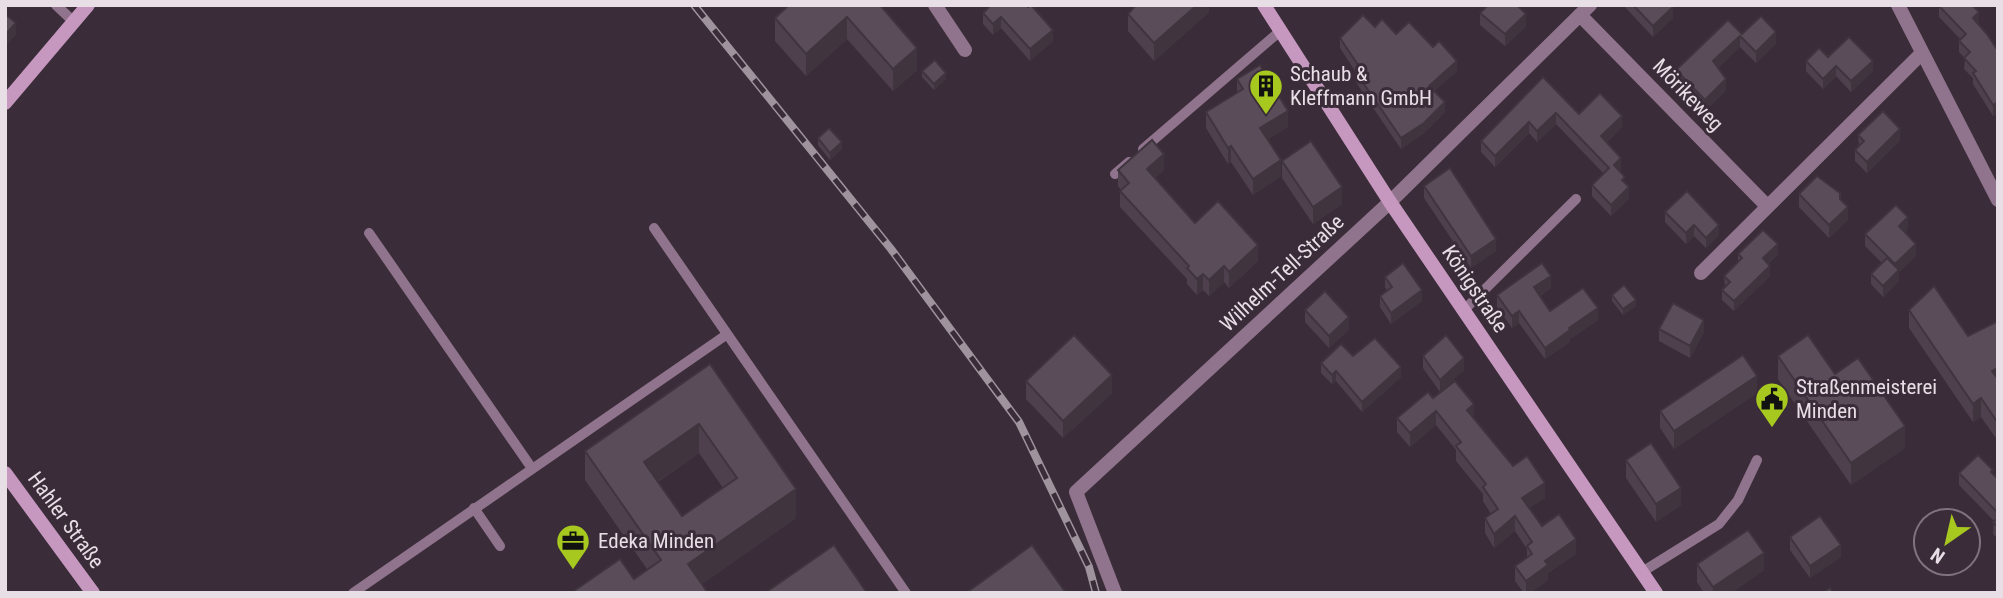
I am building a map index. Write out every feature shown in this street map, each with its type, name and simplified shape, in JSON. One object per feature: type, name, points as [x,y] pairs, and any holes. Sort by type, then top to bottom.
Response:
[{"type":"main road","points":[[5,103],[88,5]]},
{"type":"main road","name":"Königstraße","points":[[1264,5],[1390,202],[1656,593]]},
{"type":"main road","name":"Hahler Straße","points":[[5,473],[93,593]]},
{"type":"street","points":[[935,5],[965,50]]},
{"type":"street","points":[[1898,5],[1998,200]]},
{"type":"street","name":"Wilhelm-Tell-Straße","points":[[1115,593],[1076,492],[1390,202],[1585,10]]},
{"type":"street","name":"Mörikeweg","points":[[1585,10],[1766,205]]},
{"type":"street","points":[[1701,273],[1766,205],[1922,53]]},
{"type":"lane","points":[[56,5],[74,22]]},
{"type":"lane","points":[[1115,174],[1279,32]]},
{"type":"lane","points":[[1464,310],[1576,199]]},
{"type":"lane","points":[[653,228],[906,593]]},
{"type":"lane","points":[[369,233],[531,467]]},
{"type":"lane","points":[[353,593],[531,467],[726,335]]},
{"type":"lane","points":[[1642,572],[1719,524],[1738,500],[1757,460]]},
{"type":"lane","points":[[474,508],[500,546]]},
{"type":"building","points":[[789,5],[880,5],[917,48],[893,69],[847,17],[806,54],[775,18]]},
{"type":"building","points":[[991,5],[1031,5],[1053,30],[1030,49],[1001,17],[993,24],[983,13]]},
{"type":"building","points":[[1136,5],[1197,5],[1154,43],[1128,14]]},
{"type":"building","points":[[1488,5],[1517,5],[1526,14],[1505,34],[1480,13]]},
{"type":"building","points":[[1633,5],[1671,5],[1673,7],[1653,26]]},
{"type":"building","points":[[1940,5],[1972,5],[1979,12],[1973,18],[1998,51],[1998,102],[1993,105],[1973,73],[1976,71],[1964,58],[1970,52],[1959,41],[1966,34]]},
{"type":"building","points":[[5,14],[16,23],[5,35]]},
{"type":"building","points":[[1363,15],[1375,27],[1382,19],[1396,34],[1409,22],[1433,47],[1439,41],[1457,61],[1429,86],[1445,102],[1424,123],[1401,138],[1355,71],[1360,68],[1340,38]]},
{"type":"building","points":[[1761,16],[1776,32],[1756,52],[1740,36],[1713,61],[1726,79],[1705,100],[1676,70],[1728,20],[1742,34]]},
{"type":"building","points":[[1849,37],[1873,61],[1851,81],[1836,66],[1823,79],[1806,61],[1819,48],[1828,57]]},
{"type":"building","points":[[935,60],[946,73],[934,84],[922,71]]},
{"type":"building","points":[[1260,65],[1288,111],[1260,128],[1281,160],[1253,179],[1231,146],[1228,148],[1206,112],[1243,89],[1237,79]]},
{"type":"building","points":[[1543,77],[1579,114],[1600,93],[1622,116],[1601,136],[1621,158],[1614,165],[1625,177],[1622,180],[1629,187],[1611,205],[1592,185],[1609,168],[1556,113],[1537,131],[1529,122],[1495,156],[1481,141]]},
{"type":"building","points":[[1883,111],[1900,129],[1867,162],[1855,150],[1864,141],[1858,135]]},
{"type":"building","points":[[829,128],[842,142],[830,153],[818,138]]},
{"type":"building","points":[[1152,140],[1164,154],[1147,169],[1195,223],[1218,201],[1258,245],[1229,272],[1224,266],[1209,280],[1203,274],[1197,279],[1187,268],[1189,266],[1120,191],[1129,183],[1118,170]]},
{"type":"building","points":[[1311,141],[1342,187],[1313,207],[1282,161]]},
{"type":"building","points":[[1450,168],[1496,239],[1471,256],[1424,186]]},
{"type":"building","points":[[1817,176],[1840,193],[1840,199],[1848,207],[1829,225],[1799,194]]},
{"type":"building","points":[[1687,191],[1719,225],[1706,238],[1694,225],[1686,233],[1665,212]]},
{"type":"building","points":[[1896,205],[1908,217],[1899,226],[1916,244],[1895,264],[1865,234]]},
{"type":"building","points":[[1763,230],[1778,244],[1763,258],[1770,266],[1734,301],[1722,290],[1730,282],[1724,276],[1742,258],[1738,254]]},
{"type":"building","points":[[1887,258],[1899,270],[1883,286],[1871,274]]},
{"type":"building","points":[[1403,263],[1422,290],[1391,313],[1380,296],[1392,287],[1385,277]]},
{"type":"building","points":[[1542,263],[1551,276],[1534,287],[1550,311],[1583,288],[1598,308],[1545,348],[1519,311],[1512,316],[1497,295]]},
{"type":"building","points":[[1624,285],[1636,300],[1623,309],[1612,295]]},
{"type":"building","points":[[1934,286],[1968,336],[1998,321],[1998,368],[1992,371],[1998,379],[1998,423],[1981,398],[1973,404],[1909,310]]},
{"type":"building","points":[[1325,291],[1349,317],[1329,336],[1305,310]]},
{"type":"building","points":[[1673,303],[1704,320],[1690,346],[1659,329]]},
{"type":"building","points":[[1074,335],[1112,375],[1063,421],[1026,381]]},
{"type":"building","points":[[1446,335],[1464,358],[1440,380],[1423,356]]},
{"type":"building","points":[[1808,335],[1835,374],[1858,358],[1905,426],[1851,463],[1778,356]]},
{"type":"building","points":[[1375,338],[1401,367],[1362,402],[1336,371],[1332,375],[1321,363],[1341,344],[1353,356]]},
{"type":"building","points":[[1743,355],[1757,376],[1674,431],[1660,411]]},
{"type":"building","points":[[710,364],[796,489],[688,564],[708,593],[571,593],[620,559],[634,579],[661,560],[585,451]],"holes":[[[699,424],[737,478],[682,516],[644,462]]]},
{"type":"building","points":[[1455,381],[1474,404],[1467,410],[1513,466],[1527,456],[1545,483],[1522,498],[1542,526],[1559,514],[1576,539],[1545,561],[1548,565],[1526,581],[1515,566],[1532,554],[1527,546],[1532,542],[1515,516],[1494,534],[1485,518],[1498,509],[1483,487],[1486,484],[1456,446],[1461,442],[1436,411],[1410,433],[1397,418],[1428,392],[1433,398]]},
{"type":"building","points":[[1651,443],[1681,488],[1656,504],[1626,460]]},
{"type":"building","points":[[1978,455],[1998,479],[1998,513],[1959,473]]},
{"type":"building","points":[[1820,516],[1841,545],[1810,566],[1790,537]]},
{"type":"building","points":[[1748,530],[1764,553],[1713,587],[1697,564]]},
{"type":"building","points":[[834,545],[867,593],[765,593]]},
{"type":"building","points":[[1032,545],[1066,593],[966,593]]},
{"type":"railway","points":[[694,5],[891,249],[1019,422],[1089,567],[1096,593]]},
{"type":"place","name":"Schaub & Kleffmann GmbH","points":[[1266,116]]},
{"type":"place","name":"Straßenmeisterei Minden","points":[[1772,429]]},
{"type":"place","name":"Edeka Minden","points":[[573,571]]}]
